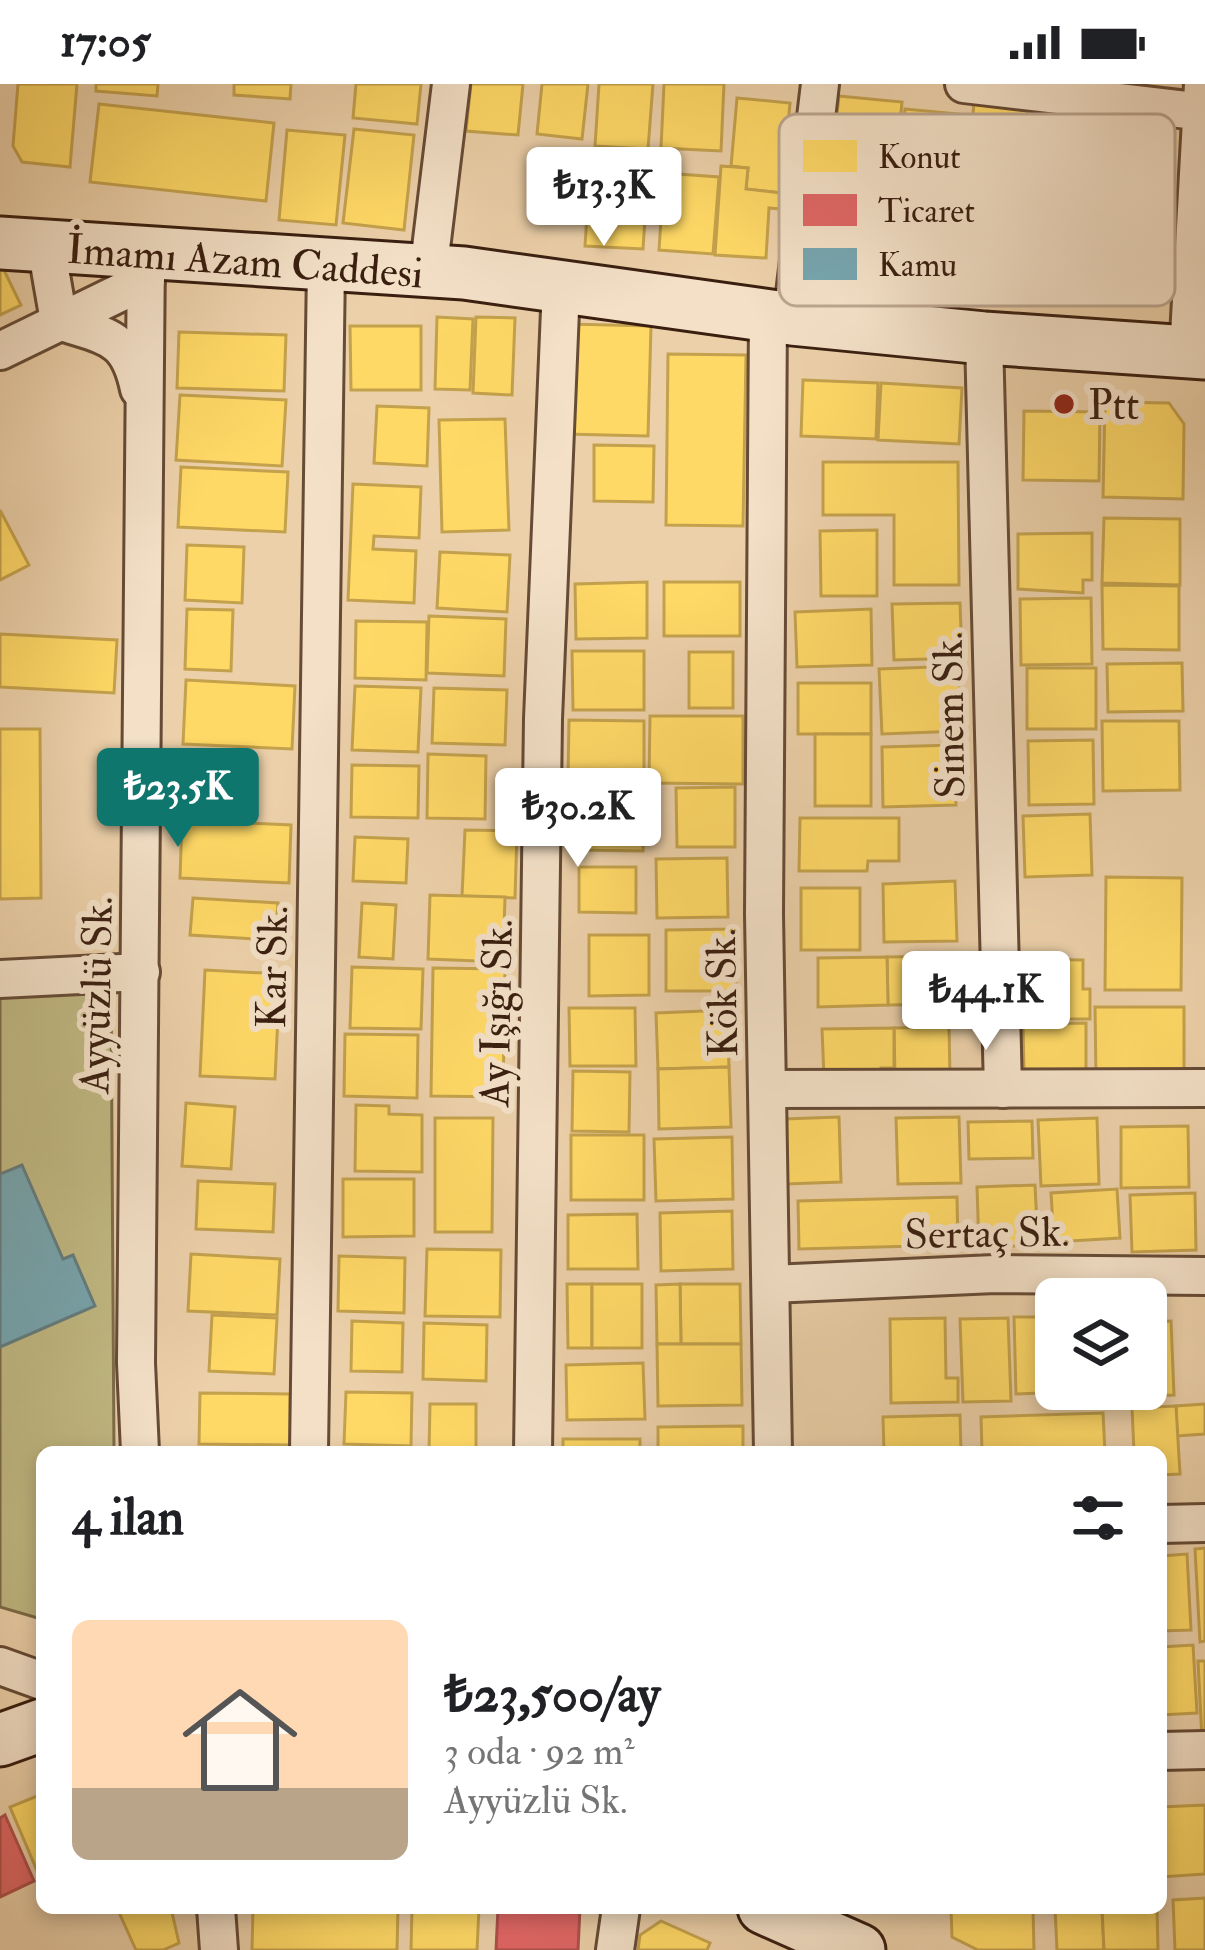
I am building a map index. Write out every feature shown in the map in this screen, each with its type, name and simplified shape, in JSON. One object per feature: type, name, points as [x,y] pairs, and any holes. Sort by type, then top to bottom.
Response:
[{"type":"street","points":[[428,273],[451,84]]},
{"type":"street","name":"Kök Sk.","points":[[815,114],[820,84]]},
{"type":"street","points":[[964,84],[1203,103],[1197,354]]},
{"type":"street","points":[[23,245],[59,321],[122,343],[134,362],[147,427]]},
{"type":"street","name":"İmamı Azam Caddesi","points":[[23,245],[146,265],[464,273],[780,317],[1197,354]]},
{"type":"street","points":[[0,351],[59,321],[146,265]]},
{"type":"street","name":"Ayyüzlü Sk.","points":[[140,1446],[136,1363],[146,265]]},
{"type":"street","name":"Kar Sk.","points":[[309,1446],[326,266]]},
{"type":"street","name":"Ay Işığı Sk.","points":[[532,1446],[543,719],[561,286]]},
{"type":"street","name":"Kök Sk.","points":[[773,1446],[764,914],[782,306]]},
{"type":"street","name":"Sinem Sk.","points":[[984,338],[1003,1089]]},
{"type":"street","points":[[0,980],[141,972]]},
{"type":"street","points":[[768,1089],[1205,1088]]},
{"type":"street","name":"Sertaç Sk.","points":[[772,1284],[994,1274],[1205,1276]]},
{"type":"street","points":[[1167,1524],[1205,1523]]},
{"type":"street","points":[[0,1666],[36,1680]]},
{"type":"street","points":[[0,1740],[36,1727]]},
{"type":"street","points":[[1167,1751],[1205,1750]]},
{"type":"street","points":[[216,1914],[219,1950]]},
{"type":"street","points":[[615,1950],[620,1914]]},
{"type":"street","points":[[781,1914],[859,1950]]},
{"type":"shaded area","points":[[111,987],[114,1446],[36,1446],[36,1618],[0,1607],[0,992]]},
{"type":"building: Konut","points":[[18,84],[77,84],[70,167],[22,162],[13,146]]},
{"type":"building: Konut","points":[[96,84],[158,84],[157,96],[96,91]]},
{"type":"building: Konut","points":[[234,84],[291,84],[290,99],[234,95]]},
{"type":"building: Konut","points":[[356,84],[421,84],[417,124],[353,118]]},
{"type":"building: Konut","points":[[471,84],[523,84],[518,135],[466,131]]},
{"type":"building: Konut","points":[[542,84],[588,84],[582,139],[537,134]]},
{"type":"building: Konut","points":[[599,84],[653,84],[648,149],[595,146]]},
{"type":"building: Konut","points":[[664,84],[724,84],[721,151],[661,148]]},
{"type":"building: Konut","points":[[839,96],[902,102],[901,114],[837,114]]},
{"type":"building: Konut","points":[[737,98],[790,103],[789,114],[779,114],[779,193],[746,189],[748,168],[731,166]]},
{"type":"building: Konut","points":[[974,102],[1028,106],[1027,114],[973,114]]},
{"type":"building: Konut","points":[[99,104],[274,123],[266,201],[90,182]]},
{"type":"building: Konut","points":[[905,109],[958,114],[905,114]]},
{"type":"building: Konut","points":[[354,129],[414,135],[404,230],[343,223]]},
{"type":"building: Konut","points":[[287,130],[345,135],[336,225],[279,220]]},
{"type":"building: Konut","points":[[591,153],[649,157],[643,249],[585,246]]},
{"type":"building: Konut","points":[[721,166],[748,168],[746,189],[779,193],[779,209],[769,208],[766,258],[715,255]]},
{"type":"building: Konut","points":[[664,173],[719,177],[713,254],[659,250]]},
{"type":"building: Konut","points":[[0,262],[21,305],[0,315]]},
{"type":"building: Konut","points":[[437,317],[473,319],[470,390],[435,389]]},
{"type":"building: Konut","points":[[476,317],[515,318],[512,395],[473,393]]},
{"type":"building: Konut","points":[[567,324],[651,326],[648,436],[564,434]]},
{"type":"building: Konut","points":[[350,326],[421,326],[421,390],[351,390]]},
{"type":"building: Konut","points":[[179,332],[286,335],[284,391],[177,388]]},
{"type":"building: Konut","points":[[668,354],[746,355],[743,526],[666,525]]},
{"type":"building: Konut","points":[[803,380],[878,383],[876,439],[801,436]]},
{"type":"building: Konut","points":[[881,383],[962,388],[959,444],[878,440]]},
{"type":"building: Konut","points":[[180,395],[286,400],[282,466],[176,460]]},
{"type":"building: Konut","points":[[1105,402],[1169,403],[1184,424],[1183,499],[1103,497]]},
{"type":"building: Konut","points":[[377,406],[429,408],[427,466],[374,463]]},
{"type":"building: Konut","points":[[1024,411],[1100,412],[1099,481],[1023,480]]},
{"type":"building: Konut","points":[[505,419],[509,530],[442,532],[439,420]]},
{"type":"building: Konut","points":[[594,445],[654,446],[653,502],[594,501]]},
{"type":"building: Konut","points":[[823,462],[958,462],[959,585],[894,585],[894,515],[823,515]]},
{"type":"building: Konut","points":[[181,467],[288,472],[285,532],[178,527]]},
{"type":"building: Konut","points":[[353,484],[421,487],[419,538],[374,536],[373,549],[416,551],[414,603],[348,600]]},
{"type":"building: Konut","points":[[0,510],[29,565],[0,580]]},
{"type":"building: Konut","points":[[1104,518],[1180,519],[1180,585],[1102,583]]},
{"type":"building: Konut","points":[[877,530],[877,596],[821,596],[820,531]]},
{"type":"building: Konut","points":[[1092,533],[1092,580],[1083,580],[1083,593],[1018,589],[1018,534]]},
{"type":"building: Konut","points":[[187,545],[244,547],[242,603],[185,600]]},
{"type":"building: Konut","points":[[440,552],[510,555],[507,612],[437,608]]},
{"type":"building: Konut","points":[[647,582],[647,638],[576,639],[575,584]]},
{"type":"building: Konut","points":[[664,582],[740,582],[740,636],[664,636]]},
{"type":"building: Konut","points":[[1102,585],[1179,586],[1179,650],[1103,649]]},
{"type":"building: Konut","points":[[1091,598],[1092,664],[1021,665],[1020,599]]},
{"type":"building: Konut","points":[[960,603],[962,658],[894,660],[892,604]]},
{"type":"building: Konut","points":[[187,609],[233,610],[231,671],[185,669]]},
{"type":"building: Konut","points":[[871,609],[872,665],[797,667],[795,612]]},
{"type":"building: Konut","points":[[429,616],[506,619],[504,676],[427,673]]},
{"type":"building: Konut","points":[[356,621],[427,622],[426,680],[355,678]]},
{"type":"building: Konut","points":[[0,634],[117,640],[114,693],[0,687]]},
{"type":"building: Konut","points":[[572,651],[644,651],[644,710],[573,710]]},
{"type":"building: Konut","points":[[689,652],[733,652],[733,708],[689,708]]},
{"type":"building: Konut","points":[[1182,663],[1183,711],[1108,712],[1107,664]]},
{"type":"building: Konut","points":[[959,666],[961,731],[882,734],[879,669]]},
{"type":"building: Konut","points":[[1027,668],[1096,668],[1096,729],[1027,729]]},
{"type":"building: Konut","points":[[186,680],[295,686],[292,749],[183,744]]},
{"type":"building: Konut","points":[[798,683],[871,683],[871,734],[798,734]]},
{"type":"building: Konut","points":[[355,686],[421,688],[418,752],[352,750]]},
{"type":"building: Konut","points":[[434,688],[507,690],[505,745],[432,743]]},
{"type":"building: Konut","points":[[650,716],[743,716],[743,784],[649,783]]},
{"type":"building: Konut","points":[[569,720],[644,721],[644,779],[568,778]]},
{"type":"building: Konut","points":[[1102,721],[1179,721],[1180,790],[1103,791]]},
{"type":"building: Konut","points":[[0,729],[40,729],[41,898],[0,899]]},
{"type":"building: Konut","points":[[815,734],[871,734],[871,806],[815,806]]},
{"type":"building: Konut","points":[[1093,740],[1094,804],[1029,805],[1028,741]]},
{"type":"building: Konut","points":[[955,745],[956,805],[883,807],[882,747]]},
{"type":"building: Konut","points":[[428,754],[486,756],[485,819],[427,818]]},
{"type":"building: Konut","points":[[192,758],[242,760],[240,816],[190,815]]},
{"type":"building: Konut","points":[[352,765],[419,766],[418,818],[351,817]]},
{"type":"building: Konut","points":[[735,787],[735,847],[677,847],[676,788]]},
{"type":"building: Konut","points":[[574,792],[643,792],[643,851],[573,850]]},
{"type":"building: Konut","points":[[1090,814],[1092,875],[1025,877],[1023,816]]},
{"type":"building: Konut","points":[[800,818],[899,818],[899,861],[868,861],[867,871],[799,871]]},
{"type":"building: Konut","points":[[182,820],[291,825],[289,883],[180,878]]},
{"type":"building: Konut","points":[[465,830],[517,831],[515,898],[462,896]]},
{"type":"building: Konut","points":[[355,837],[408,839],[406,883],[353,881]]},
{"type":"building: Konut","points":[[727,858],[728,917],[657,918],[656,859]]},
{"type":"building: Konut","points":[[579,867],[636,867],[636,913],[579,912]]},
{"type":"building: Konut","points":[[1106,877],[1182,878],[1181,990],[1105,990]]},
{"type":"building: Konut","points":[[955,881],[957,941],[884,942],[883,884]]},
{"type":"building: Konut","points":[[801,888],[860,888],[860,950],[801,950]]},
{"type":"building: Konut","points":[[430,895],[505,897],[503,962],[428,959]]},
{"type":"building: Konut","points":[[193,898],[278,903],[275,940],[190,935]]},
{"type":"building: Konut","points":[[362,903],[396,905],[393,959],[359,957]]},
{"type":"building: Konut","points":[[735,929],[736,991],[666,991],[666,930]]},
{"type":"building: Konut","points":[[589,935],[649,935],[649,995],[589,996]]},
{"type":"building: Konut","points":[[953,956],[953,1004],[888,1005],[887,957]]},
{"type":"building: Konut","points":[[887,957],[888,1005],[818,1007],[818,958]]},
{"type":"building: Konut","points":[[1017,959],[1083,960],[1090,1019],[1017,1019]]},
{"type":"building: Konut","points":[[352,967],[423,969],[421,1029],[350,1028]]},
{"type":"building: Konut","points":[[433,968],[505,969],[503,1097],[431,1096]]},
{"type":"building: Konut","points":[[205,970],[280,974],[275,1079],[200,1076]]},
{"type":"building: Konut","points":[[1095,1007],[1184,1007],[1184,1077],[1096,1078]]},
{"type":"building: Konut","points":[[569,1008],[635,1008],[636,1066],[570,1066]]},
{"type":"building: Konut","points":[[727,1010],[729,1067],[658,1069],[656,1013]]},
{"type":"building: Konut","points":[[1086,1023],[1086,1073],[1024,1073],[1023,1024]]},
{"type":"building: Konut","points":[[949,1027],[950,1077],[895,1078],[894,1028]]},
{"type":"building: Konut","points":[[894,1028],[894,1068],[881,1068],[881,1076],[824,1078],[822,1029]]},
{"type":"building: Konut","points":[[345,1034],[418,1035],[417,1098],[344,1096]]},
{"type":"building: Konut","points":[[729,1067],[731,1127],[659,1129],[658,1069]]},
{"type":"building: Konut","points":[[573,1071],[630,1072],[629,1132],[572,1131]]},
{"type":"building: Konut","points":[[186,1103],[235,1107],[231,1169],[182,1166]]},
{"type":"building: Konut","points":[[356,1105],[389,1106],[389,1114],[422,1115],[422,1172],[355,1171]]},
{"type":"building: Konut","points":[[839,1117],[841,1182],[786,1184],[784,1119]]},
{"type":"building: Konut","points":[[959,1117],[961,1183],[898,1184],[896,1118]]},
{"type":"building: Konut","points":[[435,1118],[493,1118],[492,1232],[435,1232]]},
{"type":"building: Konut","points":[[1097,1118],[1099,1184],[1041,1186],[1038,1120]]},
{"type":"building: Konut","points":[[1032,1121],[1033,1158],[969,1159],[968,1122]]},
{"type":"building: Konut","points":[[1188,1126],[1189,1187],[1121,1188],[1121,1127]]},
{"type":"building: Konut","points":[[571,1135],[644,1135],[644,1200],[571,1200]]},
{"type":"building: Konut","points":[[732,1137],[733,1199],[656,1201],[654,1139]]},
{"type":"building: Konut","points":[[343,1179],[414,1179],[414,1236],[343,1237]]},
{"type":"building: Konut","points":[[198,1181],[275,1184],[273,1232],[196,1229]]},
{"type":"building: Konut","points":[[1035,1185],[1038,1245],[979,1247],[977,1187]]},
{"type":"building: Konut","points":[[1117,1189],[1120,1238],[1054,1242],[1051,1193]]},
{"type":"building: Konut","points":[[1195,1193],[1196,1250],[1132,1252],[1130,1195]]},
{"type":"building: Konut","points":[[957,1197],[958,1245],[799,1249],[798,1201]]},
{"type":"building: Konut","points":[[732,1211],[733,1269],[661,1271],[660,1213]]},
{"type":"building: Konut","points":[[637,1214],[638,1269],[568,1269],[568,1215]]},
{"type":"building: Konut","points":[[427,1249],[501,1250],[500,1317],[425,1316]]},
{"type":"building: Konut","points":[[191,1254],[280,1259],[277,1315],[188,1311]]},
{"type":"building: Konut","points":[[339,1256],[405,1258],[404,1313],[338,1311]]},
{"type":"building: Konut","points":[[567,1284],[592,1284],[592,1348],[568,1348]]},
{"type":"building: Konut","points":[[592,1284],[642,1284],[642,1348],[592,1348]]},
{"type":"building: Konut","points":[[680,1284],[740,1284],[741,1344],[681,1344]]},
{"type":"building: Konut","points":[[680,1284],[681,1344],[657,1344],[656,1285]]},
{"type":"building: Konut","points":[[212,1315],[277,1318],[274,1374],[209,1371]]},
{"type":"building: Konut","points":[[1014,1317],[1035,1317],[1035,1393],[1016,1394]]},
{"type":"building: Konut","points":[[945,1318],[946,1378],[958,1378],[958,1402],[891,1403],[890,1319]]},
{"type":"building: Konut","points":[[1008,1318],[1011,1401],[963,1402],[960,1319]]},
{"type":"building: Konut","points":[[352,1321],[403,1323],[402,1372],[351,1371]]},
{"type":"building: Konut","points":[[1167,1321],[1171,1321],[1174,1395],[1167,1395]]},
{"type":"building: Konut","points":[[424,1323],[487,1325],[486,1381],[423,1379]]},
{"type":"building: Konut","points":[[657,1344],[741,1344],[742,1405],[658,1406]]},
{"type":"building: Konut","points":[[643,1363],[645,1419],[567,1420],[566,1365]]},
{"type":"building: Konut","points":[[346,1392],[412,1393],[411,1446],[344,1444]]},
{"type":"building: Konut","points":[[200,1393],[290,1394],[290,1445],[199,1444]]},
{"type":"building: Konut","points":[[430,1404],[476,1404],[476,1446],[429,1446]]},
{"type":"building: Konut","points":[[1205,1404],[1205,1434],[1177,1436],[1176,1406]]},
{"type":"building: Konut","points":[[1176,1406],[1180,1474],[1167,1475],[1167,1446],[1134,1446],[1132,1410]]},
{"type":"building: Konut","points":[[1103,1413],[1105,1446],[982,1446],[981,1417]]},
{"type":"building: Konut","points":[[960,1415],[961,1446],[884,1446],[883,1417]]},
{"type":"building: Konut","points":[[743,1426],[743,1446],[658,1446],[658,1427]]},
{"type":"building: Konut","points":[[563,1439],[640,1439],[640,1446],[563,1446]]},
{"type":"building: Konut","points":[[1205,1548],[1205,1641],[1200,1642],[1195,1549]]},
{"type":"building: Konut","points":[[1187,1554],[1191,1630],[1167,1631],[1167,1556]]},
{"type":"building: Konut","points":[[1193,1645],[1197,1713],[1167,1715],[1167,1647]]},
{"type":"building: Konut","points":[[1198,1661],[1205,1661],[1205,1740],[1202,1740]]},
{"type":"building: Konut","points":[[36,1796],[36,1868],[10,1807]]},
{"type":"building: Konut","points":[[1205,1805],[1205,1874],[1167,1877],[1167,1807]]},
{"type":"building: Konut","points":[[1205,1898],[1205,1950],[1175,1950],[1173,1900]]},
{"type":"building: Konut","points":[[120,1914],[172,1914],[179,1943],[163,1950],[136,1950]]},
{"type":"building: Konut","points":[[253,1914],[398,1914],[397,1950],[252,1950]]},
{"type":"building: Konut","points":[[412,1914],[479,1914],[477,1950],[411,1950]]},
{"type":"building: Konut","points":[[951,1914],[1033,1914],[1034,1950],[978,1950],[952,1937]]},
{"type":"building: Konut","points":[[1055,1914],[1102,1914],[1104,1950],[1057,1950]]},
{"type":"building: Konut","points":[[1102,1914],[1157,1914],[1158,1950],[1104,1950]]},
{"type":"building: Konut","points":[[661,1921],[710,1943],[707,1950],[638,1950],[640,1935]]},
{"type":"building: Ticaret","points":[[5,1815],[34,1881],[0,1897],[0,1818]]},
{"type":"building: Ticaret","points":[[498,1914],[580,1914],[578,1950],[496,1950]]},
{"type":"building: Kamu","points":[[22,1165],[63,1259],[73,1255],[95,1306],[0,1347],[0,1174]]},
{"type":"place","name":"Ptt","points":[[1064,404]]}]
